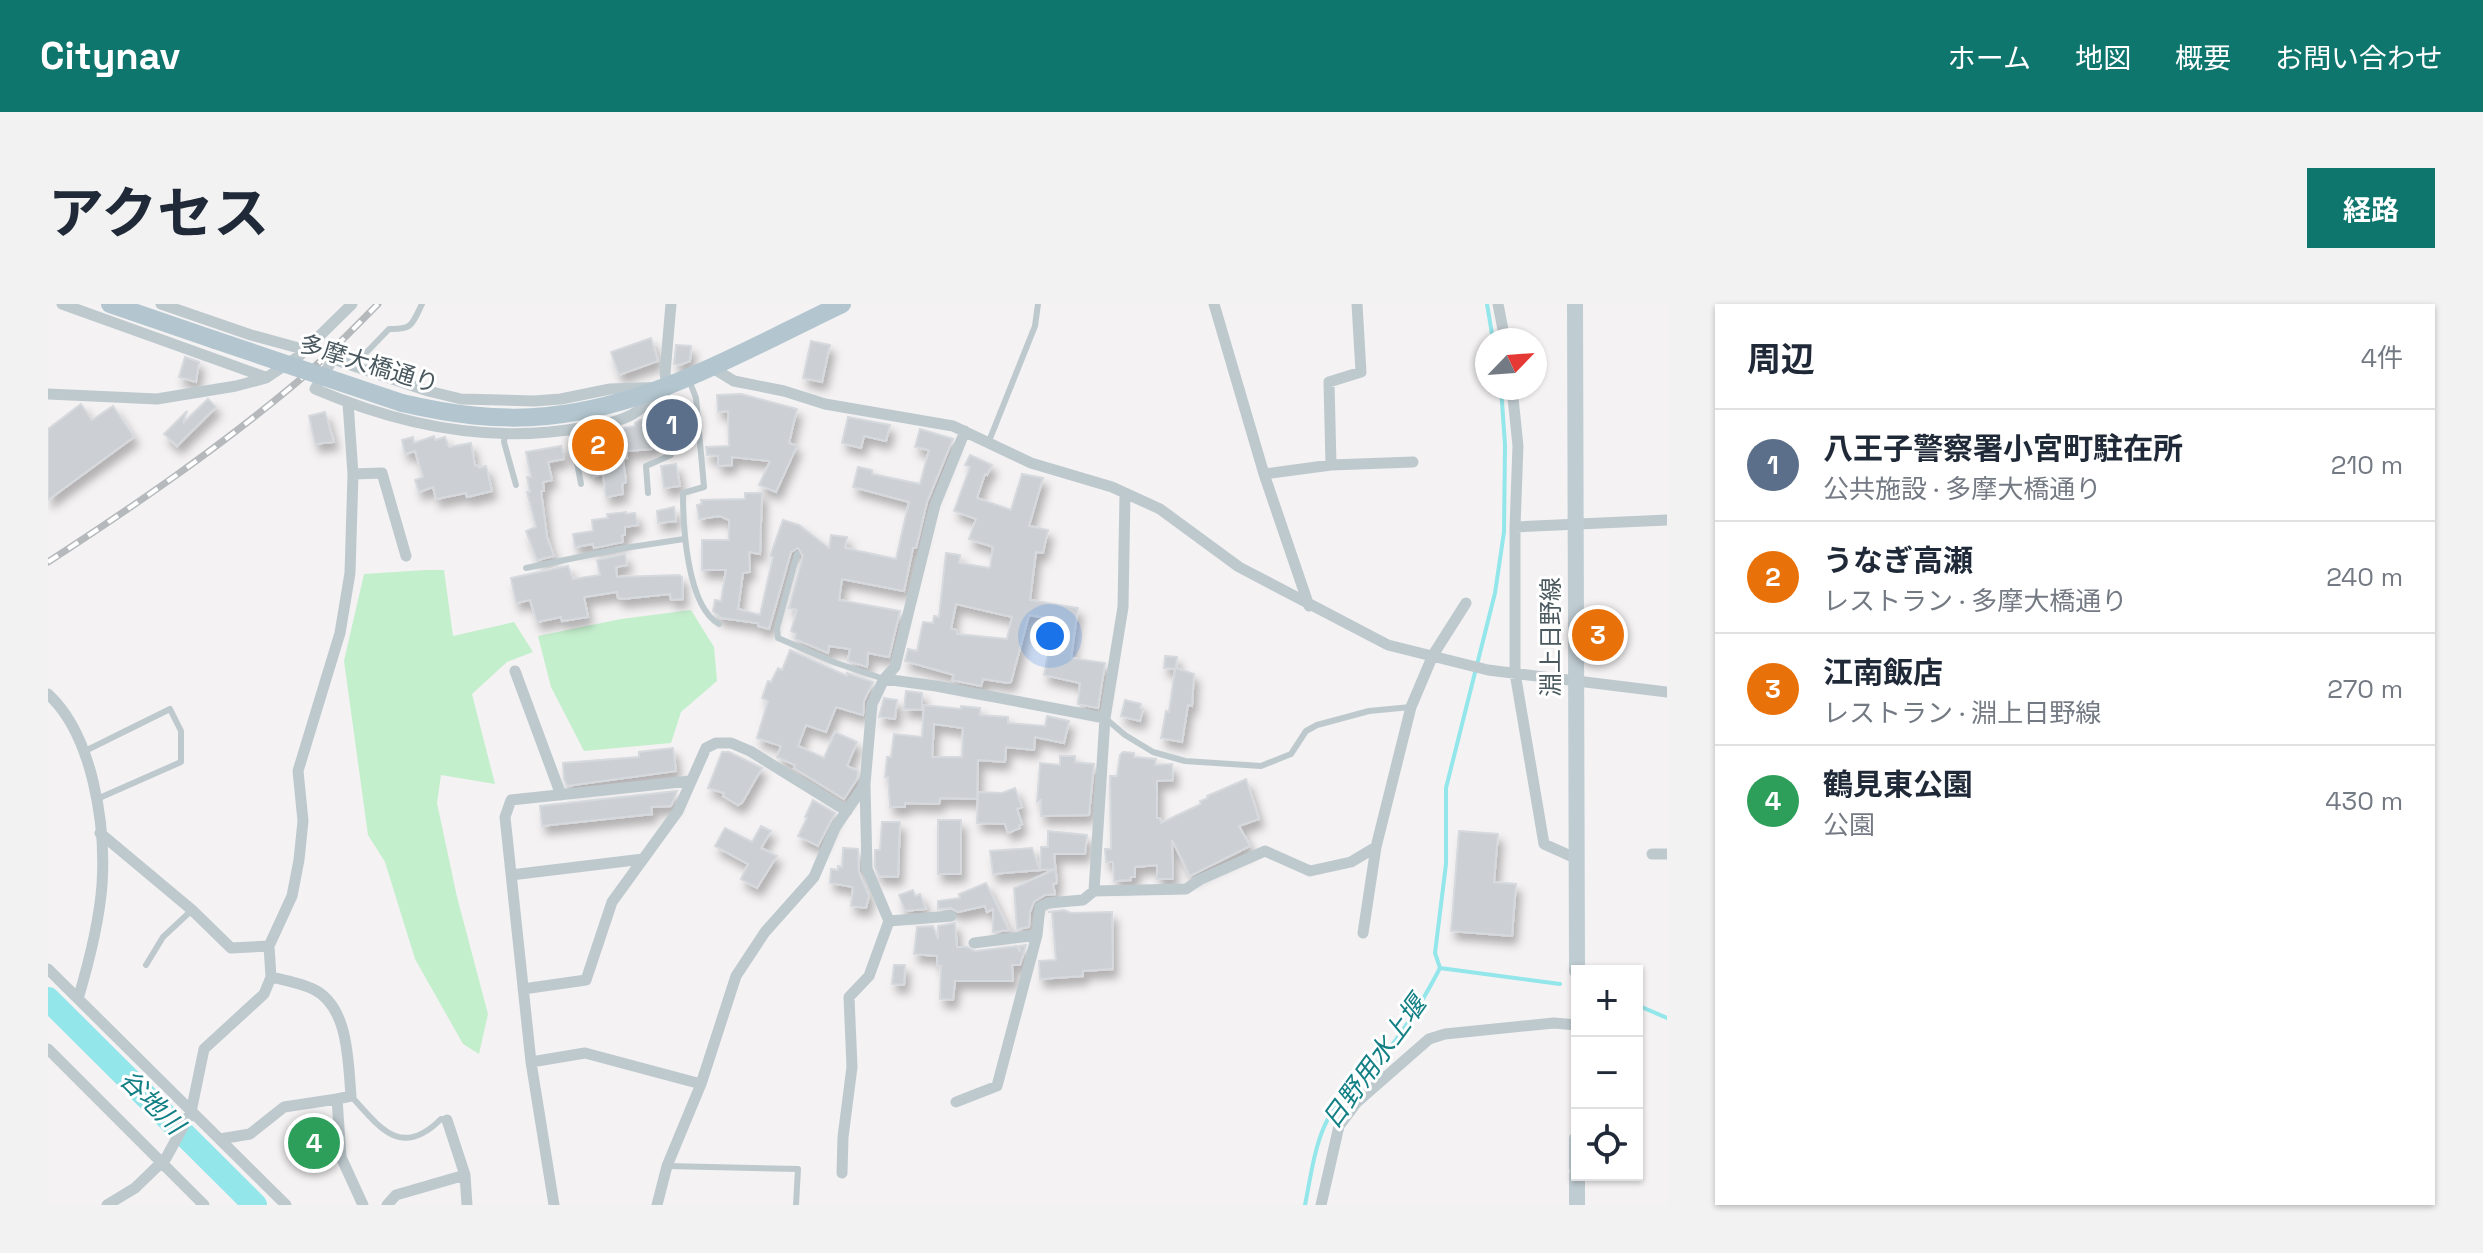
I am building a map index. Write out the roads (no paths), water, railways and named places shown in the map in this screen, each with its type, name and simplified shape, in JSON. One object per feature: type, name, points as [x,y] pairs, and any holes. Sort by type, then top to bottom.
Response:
[{"type":"main road","name":"多摩大橋通り","points":[[110,304],[402,403],[462,415],[533,417],[594,409],[667,387],[842,304]]},
{"type":"main road","name":"淵上日野線","points":[[1575,304],[1577,965]]},
{"type":"main road","points":[[1577,1181],[1577,1205]]},
{"type":"street","points":[[62,304],[266,378]]},
{"type":"street","points":[[161,304],[306,350]]},
{"type":"street","points":[[48,394],[157,399],[266,378],[306,350],[352,304]]},
{"type":"street","points":[[667,387],[665,373],[671,304]]},
{"type":"street","points":[[1214,304],[1264,474],[1309,606]]},
{"type":"street","points":[[1331,465],[1329,382],[1361,372],[1357,304]]},
{"type":"street","points":[[1498,304],[1503,328]]},
{"type":"street","points":[[333,359],[461,399],[534,401],[610,389],[667,387],[632,415],[571,430],[506,434],[431,426],[348,403],[315,389],[333,359]]},
{"type":"street","points":[[711,367],[734,381],[784,391],[834,406],[953,426],[1031,463],[1125,493],[1160,509],[1239,567],[1388,645],[1488,670],[1667,692]]},
{"type":"street","points":[[1513,400],[1518,446],[1515,673],[1544,844],[1575,858]]},
{"type":"street","points":[[107,1205],[135,1188],[164,1160],[190,1114],[204,1049],[264,994],[271,977],[269,946],[292,896],[303,821],[298,771],[340,633],[345,605],[352,545],[353,474],[348,403]]},
{"type":"street","points":[[842,1173],[852,1067],[849,997],[869,976],[889,921],[867,869],[865,784],[872,704],[884,679],[895,667],[935,505],[965,431]]},
{"type":"street","points":[[1264,474],[1331,465],[1413,462]]},
{"type":"street","points":[[353,474],[382,473],[406,556]]},
{"type":"street","points":[[1094,891],[1105,718],[1123,607],[1125,493]]},
{"type":"street","points":[[1515,527],[1667,520]]},
{"type":"street","points":[[1363,933],[1376,847],[1411,707],[1433,655],[1466,603]]},
{"type":"street","points":[[515,671],[561,795]]},
{"type":"street","points":[[884,679],[1105,718]]},
{"type":"street","points":[[48,694],[63,707],[83,752],[96,800],[100,833],[102,883],[94,944],[78,999]]},
{"type":"street","points":[[523,989],[586,980],[612,902],[678,811],[706,748],[716,743],[731,743],[750,751],[847,811]]},
{"type":"street","points":[[554,1205],[531,1062],[505,817],[511,800],[690,781]]},
{"type":"street","points":[[657,1205],[667,1166],[701,1084],[736,976],[765,932],[814,877],[835,828],[865,784]]},
{"type":"street","points":[[100,833],[192,910],[231,948],[269,946]]},
{"type":"street","points":[[956,1102],[997,1086],[1037,935],[1040,907],[1048,903],[1083,900],[1094,891],[1186,889],[1201,879],[1265,851],[1310,871],[1351,862],[1376,847]]},
{"type":"street","points":[[1652,854],[1667,854]]},
{"type":"street","points":[[511,875],[643,859]]},
{"type":"street","points":[[889,921],[951,916]]},
{"type":"street","points":[[974,943],[1037,935]]},
{"type":"street","points":[[48,969],[190,1114],[220,1139],[286,1205]]},
{"type":"street","points":[[220,1139],[250,1134],[284,1107],[351,1096],[347,1050],[337,1012],[315,990],[271,977]]},
{"type":"street","points":[[1321,1205],[1339,1126],[1357,1102],[1429,1039],[1445,1034],[1554,1023],[1571,1024]]},
{"type":"street","points":[[48,1049],[164,1160],[204,1205]]},
{"type":"street","points":[[531,1062],[585,1053],[701,1084]]},
{"type":"street","points":[[337,1099],[341,1157],[363,1205]]},
{"type":"street","points":[[447,1120],[465,1175],[467,1205]]},
{"type":"street","points":[[387,1205],[396,1195],[465,1175]]},
{"type":"lane","points":[[357,367],[363,356],[389,329],[405,330],[412,325],[422,304]]},
{"type":"lane","points":[[989,441],[1035,326],[1038,304]]},
{"type":"lane","points":[[688,378],[696,398],[704,487],[683,493],[684,539],[697,594],[709,619],[719,624]]},
{"type":"lane","points":[[648,493],[646,466],[671,455],[667,387]]},
{"type":"lane","points":[[571,430],[581,484]]},
{"type":"lane","points":[[506,434],[504,442],[516,485]]},
{"type":"lane","points":[[526,568],[684,539]]},
{"type":"lane","points":[[797,554],[777,628],[778,638],[884,679]]},
{"type":"lane","points":[[1105,718],[1153,752],[1185,761],[1261,766],[1291,754],[1306,731],[1317,725],[1369,711],[1411,707]]},
{"type":"lane","points":[[83,752],[170,709],[181,731],[181,762],[96,800]]},
{"type":"lane","points":[[146,965],[163,937],[192,910]]},
{"type":"lane","points":[[351,1096],[385,1132],[404,1138],[419,1137],[441,1119],[447,1120]]},
{"type":"lane","points":[[667,1166],[798,1169],[796,1205]]},
{"type":"waterway","points":[[1487,304],[1491,328]]},
{"type":"waterway","points":[[1440,968],[1435,953],[1446,864],[1446,788],[1495,593],[1504,532],[1505,445],[1502,400]]},
{"type":"waterway","points":[[1440,968],[1560,984]]},
{"type":"waterway","name":"日野用水上堰","points":[[1305,1205],[1318,1145],[1329,1118],[1394,1043],[1440,968]]},
{"type":"waterway","name":"谷地川","points":[[48,999],[255,1205]]},
{"type":"waterway","points":[[1643,1008],[1667,1018]]},
{"type":"railway","points":[[48,562],[171,479],[261,412],[313,368],[378,304]]},
{"type":"place","name":"八王子警察署小宮町駐在所","points":[[672,425]]},
{"type":"place","name":"うなぎ高瀬","points":[[598,445]]},
{"type":"place","name":"江南飯店","points":[[1598,635]]},
{"type":"place","name":"鶴見東公園","points":[[314,1143]]}]
